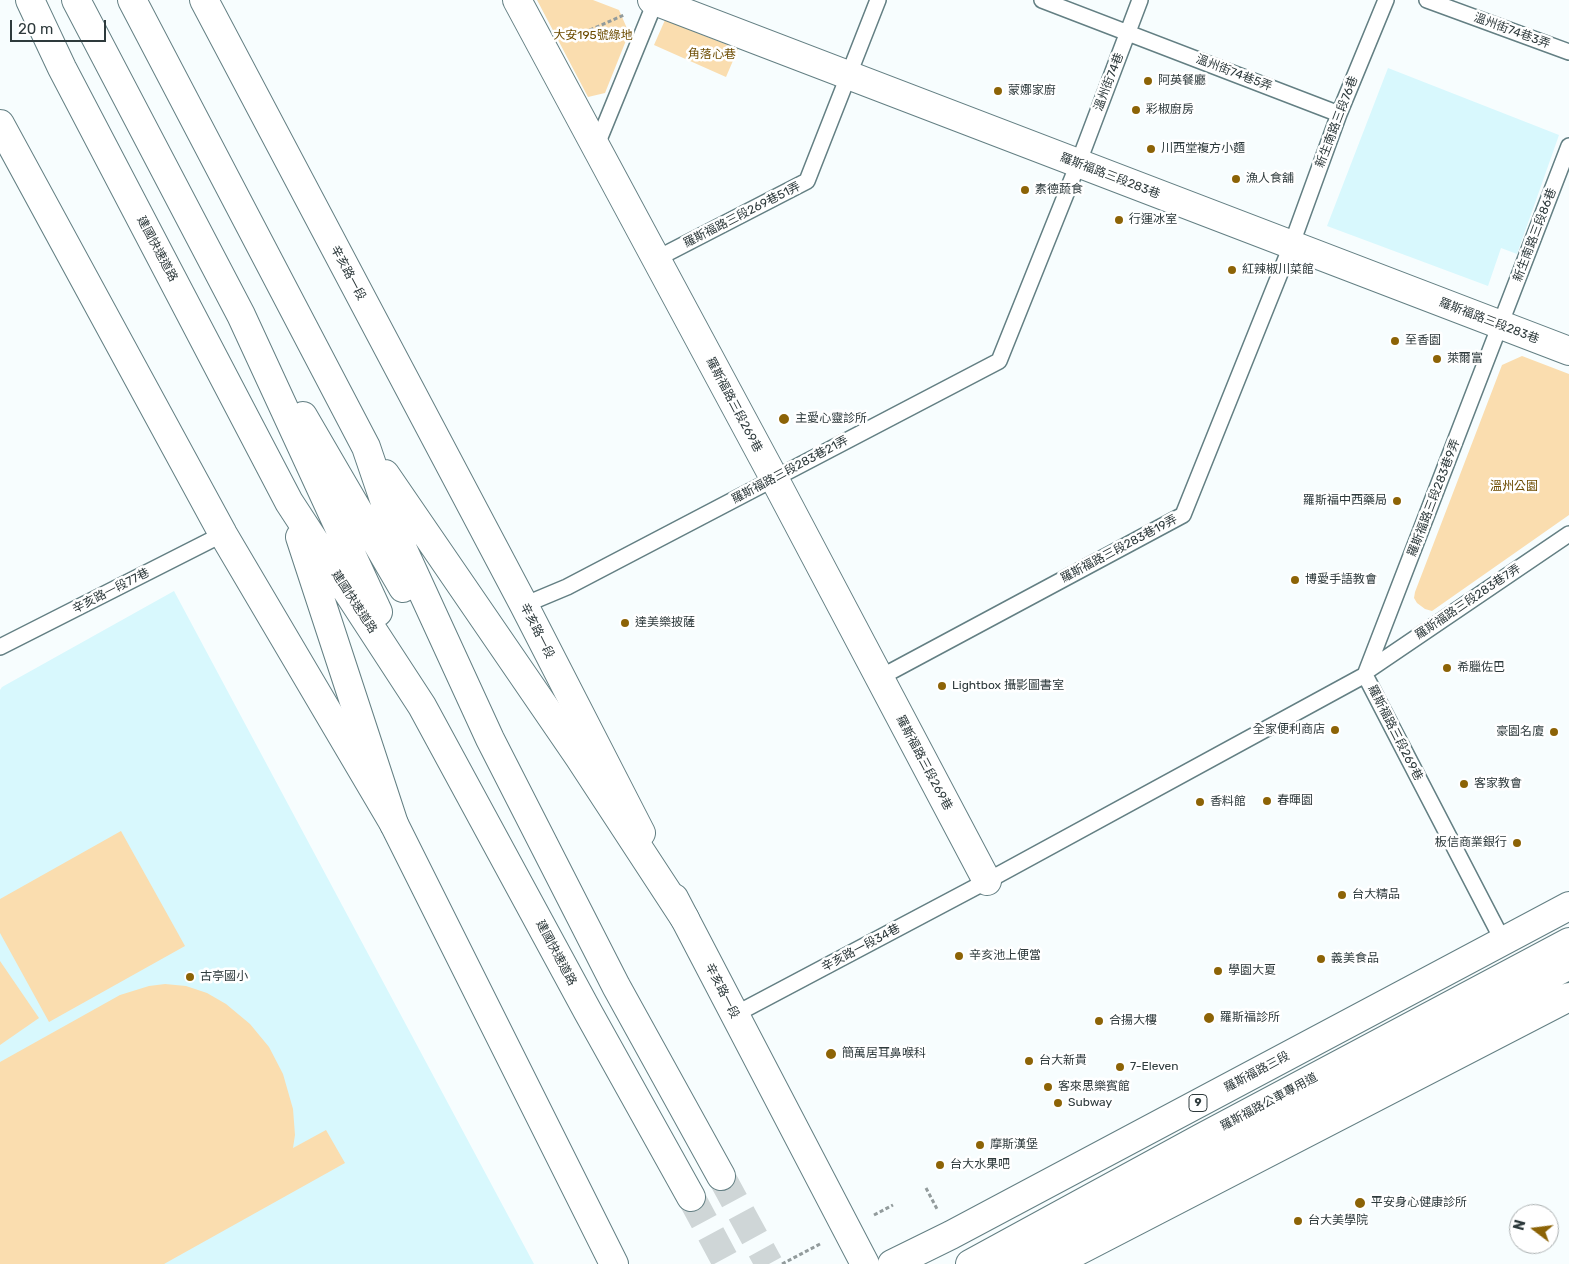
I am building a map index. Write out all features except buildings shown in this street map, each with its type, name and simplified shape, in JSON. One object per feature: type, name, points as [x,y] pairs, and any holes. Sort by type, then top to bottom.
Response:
[{"type":"main road","name":"建國快速道路","points":[[30,0],[62,68],[289,502],[422,706],[691,1197]]},
{"type":"main road","points":[[76,0],[241,315],[422,706]]},
{"type":"main road","points":[[132,0],[366,447],[579,757],[685,919]]},
{"type":"main road","name":"辛亥路一段","points":[[204,0],[524,605],[734,1015],[865,1264]]},
{"type":"main road","name":"羅斯福路三段269巷","points":[[517,0],[774,478],[987,880]]},
{"type":"main road","name":"羅斯福路三段283巷","points":[[655,0],[1291,246],[1569,351]]},
{"type":"main road","points":[[0,124],[223,534],[394,824],[614,1264]]},
{"type":"main road","points":[[241,315],[325,451],[490,739]]},
{"type":"main road","points":[[366,447],[395,532],[490,739],[616,986],[721,1176]]},
{"type":"main road","points":[[289,502],[394,824]]},
{"type":"main road","name":"羅斯福路三段","points":[[892,1264],[951,1235],[1569,906]]},
{"type":"main road","name":"羅斯福路公車專用道","points":[[970,1264],[1201,1138],[1569,942]]},
{"type":"main road","name":"羅斯福路公車專用道","points":[[1011,1264],[1569,965]]},
{"type":"main road","points":[[1053,1264],[1569,997]]},
{"type":"lane","points":[[596,147],[655,0]]},
{"type":"lane","name":"羅斯福路三段269巷51弄","points":[[656,259],[808,182],[878,0]]},
{"type":"lane","name":"溫州街74巷5弄","points":[[1042,0],[1339,114]]},
{"type":"lane","name":"溫州街74巷","points":[[1078,164],[1140,0]]},
{"type":"lane","name":"新生南路三段76巷","points":[[1291,246],[1339,114],[1386,0]]},
{"type":"lane","name":"溫州街74巷3弄","points":[[1427,0],[1569,52]]},
{"type":"lane","name":"新生南路三段86巷","points":[[1501,325],[1569,146]]},
{"type":"lane","name":"羅斯福路三段283巷21弄","points":[[524,605],[567,586],[999,360],[1078,164]]},
{"type":"lane","name":"羅斯福路三段283巷19弄","points":[[879,678],[1183,515],[1291,246]]},
{"type":"lane","name":"羅斯福路三段283巷9弄","points":[[1366,673],[1501,325]]},
{"type":"lane","name":"辛亥路一段77巷","points":[[0,648],[223,534]]},
{"type":"lane","name":"羅斯福路三段283巷7弄","points":[[1366,673],[1569,534]]},
{"type":"lane","name":"羅斯福路三段269巷","points":[[987,880],[1366,673],[1503,941]]},
{"type":"lane","name":"辛亥路一段34巷","points":[[734,1015],[987,880]]},
{"type":"path","points":[[544,50],[655,0]]},
{"type":"shaded area","points":[[1388,68],[1559,135],[1517,254],[1501,248],[1488,286],[1327,226]]},
{"type":"shaded area","name":"古亭國小","points":[[174,591],[534,1264],[0,1264],[0,690],[2,687]]},
{"type":"green space","name":"大安195號綠地","points":[[537,0],[593,0],[619,10],[629,33],[605,93],[588,97]]},
{"type":"green space","name":"角落心巷","points":[[665,20],[738,49],[726,77],[654,45]]},
{"type":"green space","name":"溫州公園","points":[[1522,356],[1569,374],[1569,515],[1432,611],[1425,609],[1414,598],[1415,592],[1502,365]]},
{"type":"green space","points":[[121,831],[185,946],[49,1022],[0,933],[0,899]]},
{"type":"green space","points":[[0,961],[39,1018],[0,1045]]},
{"type":"green space","points":[[165,984],[186,986],[207,993],[226,1004],[250,1024],[269,1047],[283,1074],[293,1109],[295,1135],[293,1148],[326,1130],[345,1163],[164,1264],[0,1264],[0,1062],[120,995],[149,986]]},
{"type":"tunnel","points":[[721,1176],[769,1264]]},
{"type":"tunnel","points":[[691,1197],[727,1264]]},
{"type":"place","name":"阿英餐廳","points":[[1148,81]]},
{"type":"place","name":"蒙娜家廚","points":[[998,91]]},
{"type":"place","name":"彩椒廚房","points":[[1136,110]]},
{"type":"place","name":"川西堂複方小麵","points":[[1151,149]]},
{"type":"place","name":"漁人食舖","points":[[1236,179]]},
{"type":"place","name":"素德蔬食","points":[[1025,190]]},
{"type":"place","name":"行運冰室","points":[[1119,220]]},
{"type":"place","name":"紅辣椒川菜館","points":[[1232,270]]},
{"type":"place","name":"至香園","points":[[1395,341]]},
{"type":"place","name":"萊爾富","points":[[1437,359]]},
{"type":"place","name":"主愛心靈診所","points":[[784,419]]},
{"type":"place","name":"羅斯福中西藥局","points":[[1397,501]]},
{"type":"place","name":"博愛手語教會","points":[[1295,580]]},
{"type":"place","name":"達美樂披薩","points":[[625,623]]},
{"type":"place","name":"希臘佐巴","points":[[1447,668]]},
{"type":"place","name":"Lightbox 攝影圖書室","points":[[942,686]]},
{"type":"place","name":"全家便利商店","points":[[1335,730]]},
{"type":"place","name":"豪園名廈","points":[[1554,732]]},
{"type":"place","name":"客家教會","points":[[1464,784]]},
{"type":"place","name":"春暉園","points":[[1267,801]]},
{"type":"place","name":"香料館","points":[[1200,802]]},
{"type":"place","name":"板信商業銀行","points":[[1517,843]]},
{"type":"place","name":"台大精品","points":[[1342,895]]},
{"type":"place","name":"辛亥池上便當","points":[[959,956]]},
{"type":"place","name":"義美食品","points":[[1321,959]]},
{"type":"place","name":"學園大夏","points":[[1218,971]]},
{"type":"place","name":"古亭國小","points":[[190,977]]},
{"type":"place","name":"羅斯福診所","points":[[1209,1018]]},
{"type":"place","name":"合揚大樓","points":[[1099,1021]]},
{"type":"place","name":"簡萬居耳鼻喉科","points":[[831,1054]]},
{"type":"place","name":"台大新貴","points":[[1029,1061]]},
{"type":"place","name":"7-Eleven","points":[[1120,1067]]},
{"type":"place","name":"客來思樂賓館","points":[[1048,1087]]},
{"type":"place","name":"Subway","points":[[1058,1103]]},
{"type":"place","name":"摩斯漢堡","points":[[980,1145]]},
{"type":"place","name":"台大水果吧","points":[[940,1165]]},
{"type":"place","name":"平安身心健康診所","points":[[1360,1203]]},
{"type":"place","name":"台大美學院","points":[[1298,1221]]}]
